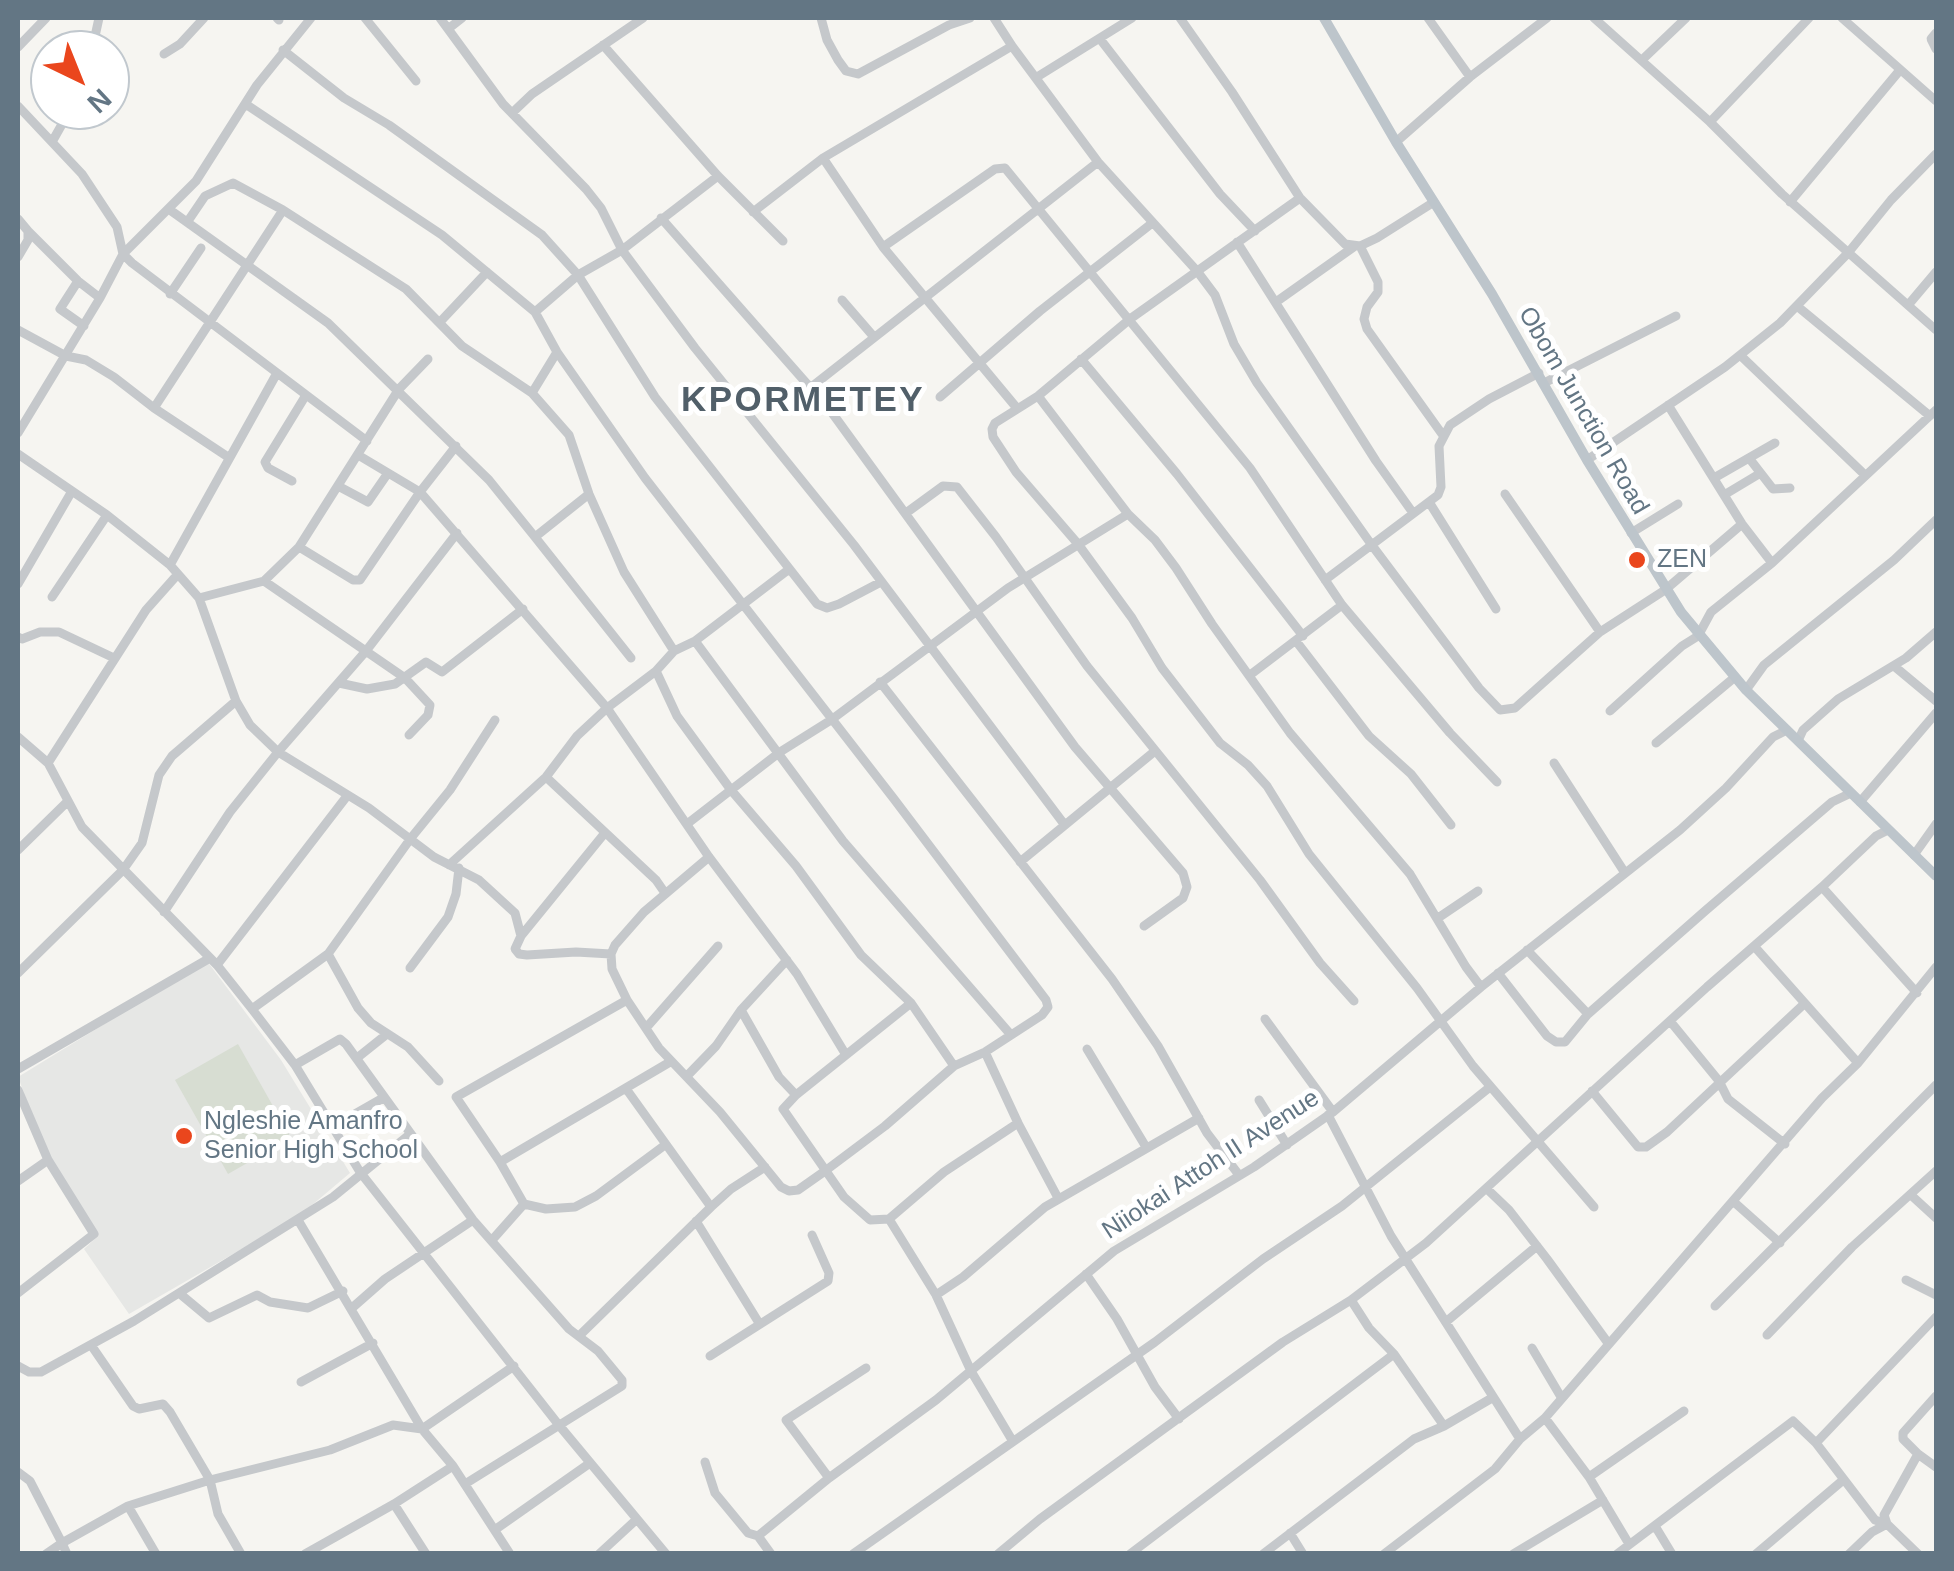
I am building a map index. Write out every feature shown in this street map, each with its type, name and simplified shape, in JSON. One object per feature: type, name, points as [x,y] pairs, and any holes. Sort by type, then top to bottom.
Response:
[{"type":"main road","name":"Obom Junction Road","points":[[1324,18],[1665,590],[1698,636],[1746,690],[1936,876]]},
{"type":"street","points":[[18,48],[46,18]]},
{"type":"street","points":[[164,54],[180,44],[204,18]]},
{"type":"street","points":[[18,433],[21,419],[66,356],[123,254],[196,181],[283,50],[311,18]]},
{"type":"street","points":[[365,18],[416,81]]},
{"type":"street","points":[[440,18],[512,113],[601,208],[622,250],[931,646],[1064,824]]},
{"type":"street","points":[[448,29],[462,18]]},
{"type":"street","points":[[512,113],[543,86],[642,18]]},
{"type":"street","points":[[822,18],[827,40],[838,60],[846,71],[858,74],[948,22],[970,18]]},
{"type":"street","points":[[994,18],[1098,162],[1197,271],[1215,296],[1234,344],[1257,383],[1371,544],[1479,688],[1500,710],[1515,708],[1600,632],[1665,590],[1742,524]]},
{"type":"street","points":[[1036,77],[1132,18]]},
{"type":"street","points":[[1180,18],[1300,198],[1345,244],[1357,246]]},
{"type":"street","points":[[1428,18],[1470,77]]},
{"type":"street","points":[[1396,142],[1470,77],[1547,18]]},
{"type":"street","points":[[1594,18],[1643,59],[1790,202],[1936,330]]},
{"type":"street","points":[[1643,59],[1686,18]]},
{"type":"street","points":[[1710,122],[1809,18]]},
{"type":"street","points":[[1842,18],[1936,101]]},
{"type":"street","points":[[1936,33],[1931,40],[1936,49]]},
{"type":"street","points":[[1100,38],[1220,194],[1255,230]]},
{"type":"street","points":[[604,46],[718,176],[783,241]]},
{"type":"street","points":[[753,212],[823,158],[1012,46]]},
{"type":"street","points":[[283,50],[344,98],[525,221],[578,275],[655,397],[817,604],[828,608],[881,582]]},
{"type":"street","points":[[1790,202],[1900,70]]},
{"type":"street","points":[[247,104],[442,235],[535,312],[557,352],[645,478],[1046,1000],[1048,1008],[985,1052],[954,1066],[885,1126],[798,1190],[789,1190],[781,1187],[687,1076],[670,1062],[615,979],[610,954]]},
{"type":"street","points":[[18,124],[21,110]]},
{"type":"street","points":[[21,110],[97,195],[117,227],[123,254],[170,294],[367,441]]},
{"type":"street","points":[[52,142],[59,130]]},
{"type":"street","points":[[1587,460],[1740,355],[1797,306],[1936,154]]},
{"type":"street","points":[[823,158],[883,248],[1016,407]]},
{"type":"street","points":[[810,388],[1098,162]]},
{"type":"street","points":[[883,248],[1001,166],[1040,208],[1250,468],[1342,605],[1497,782]]},
{"type":"street","points":[[535,312],[578,275],[622,250],[718,176]]},
{"type":"street","points":[[188,221],[205,196],[230,182],[283,210],[406,290],[462,346],[532,393],[569,435],[589,494],[624,572],[674,650]]},
{"type":"street","points":[[1300,198],[1130,319],[1038,396],[1016,407],[992,429],[993,436],[1016,472],[1078,544],[1132,618],[1162,668],[1220,744],[1248,764],[1267,786],[1309,854],[1535,1143],[1594,1208]]},
{"type":"street","points":[[1276,302],[1357,246],[1434,202]]},
{"type":"street","points":[[170,210],[328,323],[399,389],[456,446],[535,537],[631,658]]},
{"type":"street","points":[[154,408],[283,210]]},
{"type":"street","points":[[660,218],[866,456],[1075,746],[1183,873],[1184,898],[1144,926]]},
{"type":"street","points":[[18,220],[100,298]]},
{"type":"street","points":[[940,397],[1151,224]]},
{"type":"street","points":[[18,256],[28,240],[28,231]]},
{"type":"street","points":[[1237,242],[1413,513]]},
{"type":"street","points":[[1357,246],[1378,282],[1378,292],[1364,319],[1367,329],[1442,434]]},
{"type":"street","points":[[170,294],[200,248]]},
{"type":"street","points":[[440,322],[487,272]]},
{"type":"street","points":[[1908,304],[1936,272]]},
{"type":"street","points":[[78,281],[60,309],[84,326]]},
{"type":"street","points":[[842,300],[874,337]]},
{"type":"street","points":[[1610,711],[1698,636],[1711,612],[1772,563],[1933,413],[1797,306]]},
{"type":"street","points":[[1325,580],[1438,496],[1442,434],[1486,401],[1676,316]]},
{"type":"street","points":[[18,330],[66,356],[86,360],[228,458]]},
{"type":"street","points":[[532,393],[557,352]]},
{"type":"street","points":[[1740,355],[1865,475]]},
{"type":"street","points":[[199,598],[264,581],[299,546],[399,389],[428,359]]},
{"type":"street","points":[[1082,359],[1177,474],[1369,736],[1411,774],[1451,826]]},
{"type":"street","points":[[170,565],[277,374]]},
{"type":"street","points":[[292,482],[268,468],[265,462],[306,396]]},
{"type":"street","points":[[1038,396],[1128,514],[1176,568],[1290,733],[1410,874],[1481,986]]},
{"type":"street","points":[[1668,405],[1742,524],[1772,563]]},
{"type":"street","points":[[1714,478],[1775,443]]},
{"type":"street","points":[[299,546],[353,580],[360,580],[456,446]]},
{"type":"street","points":[[18,454],[107,515],[170,565],[199,598],[236,700],[250,725],[278,752],[480,880],[515,913],[521,936]]},
{"type":"street","points":[[358,455],[420,492],[607,708],[787,960],[846,1055]]},
{"type":"street","points":[[1749,458],[1773,489],[1790,488]]},
{"type":"street","points":[[338,486],[368,502],[388,473]]},
{"type":"street","points":[[1724,495],[1759,474]]},
{"type":"street","points":[[906,513],[943,486],[956,487],[1087,666],[1354,1002]]},
{"type":"street","points":[[18,584],[72,491]]},
{"type":"street","points":[[535,537],[589,494]]},
{"type":"street","points":[[1505,494],[1600,632]]},
{"type":"street","points":[[1429,502],[1496,609]]},
{"type":"street","points":[[1631,533],[1678,504]]},
{"type":"street","points":[[687,824],[780,752],[831,720],[1025,578],[1128,514]]},
{"type":"street","points":[[52,596],[107,515]]},
{"type":"street","points":[[1746,690],[1764,665],[1894,560],[1936,520]]},
{"type":"street","points":[[164,912],[196,861],[278,752],[366,652],[457,533]]},
{"type":"street","points":[[410,968],[448,917],[456,894],[454,866],[546,776],[577,736],[656,671],[674,650],[695,640],[788,570]]},
{"type":"street","points":[[48,762],[146,610],[178,574]]},
{"type":"street","points":[[264,581],[405,678],[431,708],[409,735]]},
{"type":"street","points":[[1250,675],[1342,605]]},
{"type":"street","points":[[340,683],[367,689],[405,678],[426,662],[442,672],[523,609]]},
{"type":"street","points":[[18,637],[58,632],[114,658]]},
{"type":"street","points":[[1798,741],[1803,730],[1838,699],[1894,666],[1936,632]]},
{"type":"street","points":[[695,640],[843,840],[1011,1035]]},
{"type":"street","points":[[1894,666],[1936,702]]},
{"type":"street","points":[[656,671],[677,716],[731,790],[796,866],[861,954],[911,1003],[954,1066]]},
{"type":"street","points":[[1656,742],[1735,677]]},
{"type":"street","points":[[880,682],[1112,979],[1158,1046],[1199,1118],[1240,1175]]},
{"type":"street","points":[[18,973],[124,870],[142,843],[159,775],[172,756],[236,700]]},
{"type":"street","points":[[1860,802],[1936,713]]},
{"type":"street","points":[[252,1009],[328,954],[450,790],[495,720]]},
{"type":"street","name":"Niiokai Attoh II Avenue","points":[[758,1536],[828,1478],[922,1411],[1131,1240],[1240,1175],[1330,1113],[1481,986],[1714,800],[1773,736],[1787,730]]},
{"type":"street","points":[[18,737],[48,762],[82,827],[213,961],[252,1009],[295,1065],[360,1172],[558,1424],[666,1554]]},
{"type":"street","points":[[1020,862],[1155,752]]},
{"type":"street","points":[[1554,763],[1625,873]]},
{"type":"street","points":[[546,776],[665,893]]},
{"type":"street","points":[[1498,973],[1529,1016],[1556,1042],[1565,1042],[1588,1014],[1832,802],[1851,792]]},
{"type":"street","points":[[18,1068],[213,961],[348,796]]},
{"type":"street","points":[[18,850],[67,802]]},
{"type":"street","points":[[1914,855],[1936,824]]},
{"type":"street","points":[[998,1554],[1040,1519],[1283,1342],[1352,1300],[1406,1260],[1876,836],[1888,830]]},
{"type":"street","points":[[604,834],[521,936],[515,949],[519,954],[610,954]]},
{"type":"street","points":[[610,954],[644,912],[710,857]]},
{"type":"street","points":[[1822,888],[1916,993]]},
{"type":"street","points":[[1438,918],[1478,891]]},
{"type":"street","points":[[646,1028],[718,946]]},
{"type":"street","points":[[1754,946],[1858,1063]]},
{"type":"street","points":[[1527,950],[1588,1014]]},
{"type":"street","points":[[328,954],[358,1008],[408,1047],[439,1081]]},
{"type":"street","points":[[687,1076],[787,960]]},
{"type":"street","points":[[1384,1554],[1495,1470],[1520,1439],[1546,1418],[1561,1396],[1822,1098],[1858,1063],[1936,967]]},
{"type":"street","points":[[627,1000],[456,1097],[524,1204],[546,1209],[575,1207],[596,1196],[665,1144]]},
{"type":"street","points":[[911,1003],[786,1102],[783,1109],[825,1171],[860,1212],[870,1220],[889,1219],[944,1172],[1018,1123]]},
{"type":"street","points":[[1592,1091],[1638,1147],[1646,1146],[1667,1132],[1718,1080],[1804,1004]]},
{"type":"street","points":[[740,1010],[779,1077],[796,1094]]},
{"type":"street","points":[[1265,1019],[1330,1113],[1364,1188],[1520,1439]]},
{"type":"street","points":[[1670,1021],[1737,1108],[1785,1144]]},
{"type":"street","points":[[357,1058],[387,1034]]},
{"type":"street","points":[[295,1065],[340,1039],[473,1220],[569,1329],[619,1372],[622,1386],[465,1484]]},
{"type":"street","points":[[1087,1049],[1146,1147]]},
{"type":"street","points":[[985,1052],[1058,1198]]},
{"type":"street","points":[[500,1162],[670,1062]]},
{"type":"street","points":[[1715,1306],[1936,1085]]},
{"type":"street","points":[[853,1554],[1136,1355],[1364,1188],[1490,1087]]},
{"type":"street","points":[[18,1090],[48,1160],[94,1234],[18,1293]]},
{"type":"street","points":[[626,1090],[711,1207]]},
{"type":"street","points":[[334,1126],[383,1098]]},
{"type":"street","points":[[1259,1100],[1287,1145]]},
{"type":"street","points":[[936,1295],[1058,1198],[1199,1118]]},
{"type":"street","points":[[18,1366],[29,1372],[42,1372],[91,1345],[333,1197],[410,1135]]},
{"type":"street","points":[[18,1181],[48,1160]]},
{"type":"street","points":[[580,1335],[711,1207],[765,1167]]},
{"type":"street","points":[[1767,1336],[1852,1247],[1936,1171]]},
{"type":"street","points":[[1487,1189],[1509,1210],[1608,1343]]},
{"type":"street","points":[[1912,1196],[1936,1218]]},
{"type":"street","points":[[1734,1202],[1780,1243]]},
{"type":"street","points":[[492,1239],[524,1204]]},
{"type":"street","points":[[889,1219],[936,1295],[971,1371],[1012,1440]]},
{"type":"street","points":[[298,1220],[422,1429],[453,1466],[510,1554]]},
{"type":"street","points":[[352,1308],[385,1279],[473,1220]]},
{"type":"street","points":[[696,1221],[759,1323]]},
{"type":"street","points":[[710,1356],[830,1278],[812,1235]]},
{"type":"street","points":[[1447,1322],[1537,1246]]},
{"type":"street","points":[[1086,1274],[1180,1419]]},
{"type":"street","points":[[1906,1280],[1936,1295]]},
{"type":"street","points":[[178,1293],[209,1318],[257,1295],[270,1302],[308,1308],[343,1291]]},
{"type":"street","points":[[1352,1300],[1444,1426]]},
{"type":"street","points":[[1816,1443],[1936,1317]]},
{"type":"street","points":[[301,1382],[373,1343]]},
{"type":"street","points":[[91,1345],[133,1406],[163,1404],[170,1412],[210,1480],[218,1514],[241,1554]]},
{"type":"street","points":[[1532,1348],[1561,1396]]},
{"type":"street","points":[[1130,1554],[1394,1354]]},
{"type":"street","points":[[46,1554],[128,1506],[210,1480],[330,1450],[393,1425],[422,1429],[514,1366]]},
{"type":"street","points":[[828,1478],[786,1420],[866,1368]]},
{"type":"street","points":[[1936,1396],[1903,1433],[1903,1439],[1936,1467]]},
{"type":"street","points":[[1263,1554],[1414,1438],[1444,1426],[1492,1398]]},
{"type":"street","points":[[1588,1477],[1684,1411]]},
{"type":"street","points":[[1546,1418],[1629,1544]]},
{"type":"street","points":[[1617,1554],[1793,1421],[1816,1443],[1876,1520],[1888,1524]]},
{"type":"street","points":[[1918,1454],[1884,1515],[1918,1554]]},
{"type":"street","points":[[705,1462],[715,1492],[771,1554]]},
{"type":"street","points":[[496,1528],[590,1463]]},
{"type":"street","points":[[311,1552],[453,1466]]},
{"type":"street","points":[[18,1472],[30,1480],[68,1554]]},
{"type":"street","points":[[1756,1554],[1842,1481]]},
{"type":"street","points":[[1512,1554],[1603,1500]]},
{"type":"street","points":[[394,1504],[426,1554]]},
{"type":"street","points":[[128,1506],[156,1554]]},
{"type":"street","points":[[599,1554],[637,1519]]},
{"type":"street","points":[[1848,1554],[1872,1532],[1888,1524]]},
{"type":"street","points":[[1655,1526],[1672,1554]]},
{"type":"street","points":[[1290,1533],[1303,1554]]},
{"type":"shaded area","name":"Ngleshie Amanfro Senior High School","points":[[207,961],[281,1060],[350,1173],[299,1216],[129,1314],[84,1249],[97,1237],[51,1165],[18,1077]]},
{"type":"shaded area","points":[[238,1044],[291,1138],[228,1174],[175,1080]]},
{"type":"place","name":"ZEN","points":[[1637,560]]},
{"type":"place","name":"Ngleshie Amanfro Senior High School","points":[[184,1136]]},
{"type":"district","name":"KPORMETEY","points":[[803,401]]}]
